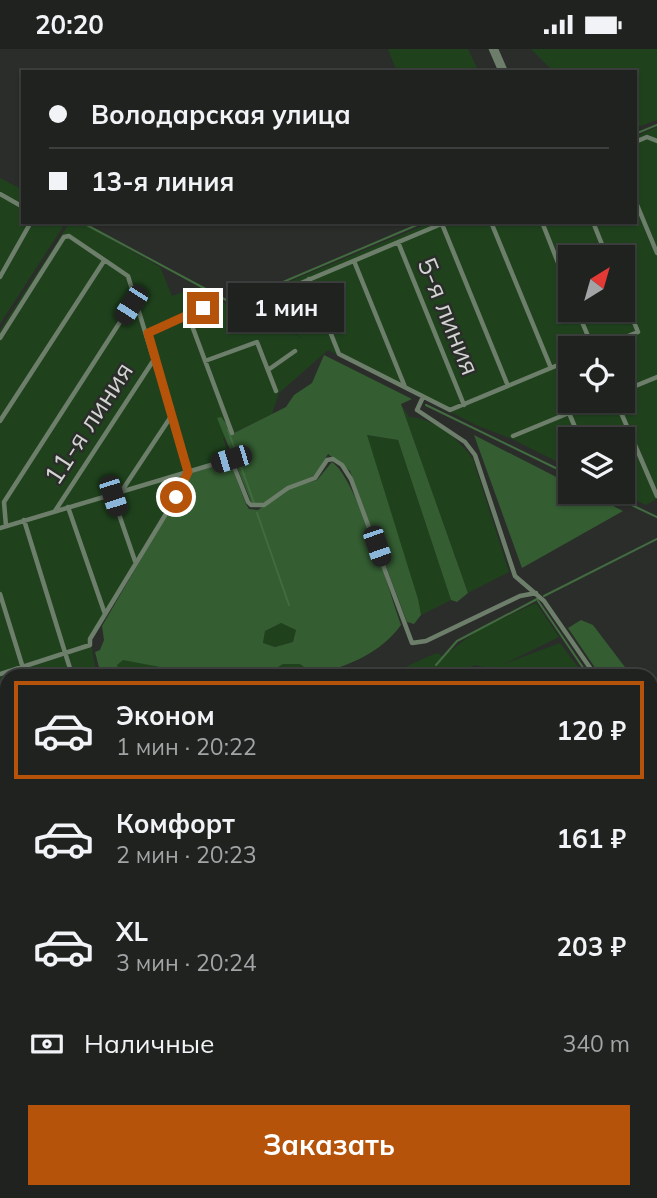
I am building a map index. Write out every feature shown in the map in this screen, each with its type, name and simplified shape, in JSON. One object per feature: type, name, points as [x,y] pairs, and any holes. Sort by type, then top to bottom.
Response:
[{"type":"street","points":[[494,49],[502,70]]},
{"type":"street","points":[[637,141],[647,137],[657,141]]},
{"type":"street","points":[[0,194],[21,206]]},
{"type":"street","points":[[637,205],[657,253]]},
{"type":"street","points":[[0,277],[30,224]]},
{"type":"street","points":[[256,302],[442,224]]},
{"type":"street","points":[[444,224],[508,386]]},
{"type":"street","points":[[492,224],[551,368]]},
{"type":"street","points":[[543,224],[558,263]]},
{"type":"street","points":[[594,224],[602,245]]},
{"type":"street","points":[[0,338],[64,237],[69,236],[128,276],[148,333],[188,472],[184,484],[90,639],[90,645],[19,669]]},
{"type":"street","name":"5-я линия","points":[[398,242],[464,405]]},
{"type":"street","points":[[0,260],[7,265]]},
{"type":"street","points":[[0,421],[104,261]]},
{"type":"street","points":[[354,261],[404,387]]},
{"type":"street","points":[[309,279],[339,354],[450,410],[558,365]]},
{"type":"street","points":[[148,333],[218,302]]},
{"type":"street","points":[[6,526],[4,502],[131,305],[137,303]]},
{"type":"street","points":[[188,315],[232,433]]},
{"type":"street","points":[[628,336],[638,332],[634,322]]},
{"type":"street","points":[[205,361],[257,342],[276,391]]},
{"type":"street","points":[[268,370],[295,351]]},
{"type":"street","name":"11-я линия","points":[[55,510],[155,358]]},
{"type":"street","points":[[635,386],[657,377]]},
{"type":"street","points":[[423,397],[418,410],[465,442],[475,455],[515,576],[536,593],[591,669]]},
{"type":"street","points":[[513,436],[569,413],[575,427]]},
{"type":"street","points":[[621,413],[657,496]]},
{"type":"street","points":[[121,492],[172,415]]},
{"type":"street","points":[[0,528],[231,459],[248,502],[258,506],[288,488],[315,478],[327,460],[338,461],[347,471],[369,521],[414,644],[520,596],[536,593]]},
{"type":"street","points":[[112,494],[135,561]]},
{"type":"street","points":[[68,507],[105,614]]},
{"type":"street","points":[[24,520],[70,669]]},
{"type":"street","points":[[0,594],[23,668]]},
{"type":"green space","points":[[388,49],[468,49],[478,70],[396,70]]},
{"type":"green space","points":[[531,49],[657,49],[657,120],[637,127],[637,70],[552,70]]},
{"type":"green space","points":[[657,127],[657,499],[646,505],[635,500],[635,427],[558,427],[558,462],[476,425],[328,350],[279,393],[272,414],[223,438],[231,459],[188,472],[90,639],[96,669],[0,669],[0,330],[69,224],[84,224],[160,267],[172,296],[198,287],[229,306],[245,303],[249,312],[308,341],[252,311],[248,299],[427,224],[637,224],[637,136]]},
{"type":"green space","points":[[0,178],[21,189],[21,224],[65,224],[0,324]]},
{"type":"green space","points":[[324,355],[412,399],[401,404],[468,593],[457,602],[451,600],[398,440],[367,435],[418,599],[421,615],[414,624],[407,622],[350,471],[328,454],[314,477],[287,487],[263,504],[252,504],[217,418],[221,417],[234,433],[286,407],[294,395],[312,383]]},
{"type":"green space","points":[[401,404],[409,417],[437,425],[461,444],[473,459],[509,572],[468,593]]},
{"type":"green space","points":[[366,435],[398,440],[451,600],[421,615]]},
{"type":"green space","points":[[474,435],[558,478],[558,504],[609,504],[623,511],[522,568]]},
{"type":"green space","points":[[230,462],[246,504],[249,509],[258,510],[288,489],[317,480],[332,462],[342,472],[362,512],[401,625],[374,651],[334,669],[307,669],[300,664],[283,664],[275,669],[165,668],[123,660],[117,665],[119,669],[99,669],[95,652],[100,650],[104,640],[102,626],[191,473]],"holes":[[[281,623],[296,630],[293,642],[275,647],[263,643],[265,631]]]},
{"type":"green space","points":[[536,603],[559,637],[504,664],[560,643],[580,669],[491,669],[475,665],[472,666],[473,669],[402,669],[434,654],[438,653],[442,657],[478,630]]},
{"type":"green space","points":[[581,620],[593,625],[626,669],[596,669],[568,628]]},
{"type":"green space","points":[[281,623],[296,630],[293,642],[275,647],[263,643],[265,631]]},
{"type":"green space","points":[[122,659],[165,668],[200,669],[119,669],[117,665]]},
{"type":"green space","points":[[283,664],[301,664],[307,669],[275,669]]},
{"type":"waterway","points":[[637,133],[657,125]]},
{"type":"waterway","points":[[85,224],[228,301],[243,299],[419,224]]},
{"type":"waterway","points":[[426,405],[558,469]]},
{"type":"waterway","points":[[228,430],[254,503]]},
{"type":"waterway","points":[[629,504],[657,517]]},
{"type":"waterway","points":[[257,513],[289,605]]},
{"type":"waterway","points":[[544,596],[657,539]]},
{"type":"waterway","points":[[436,665],[457,641],[539,598]]},
{"type":"waterway","points":[[538,601],[584,669]]},
{"type":"route","points":[[176,497],[188,472],[148,333],[203,308]]}]
